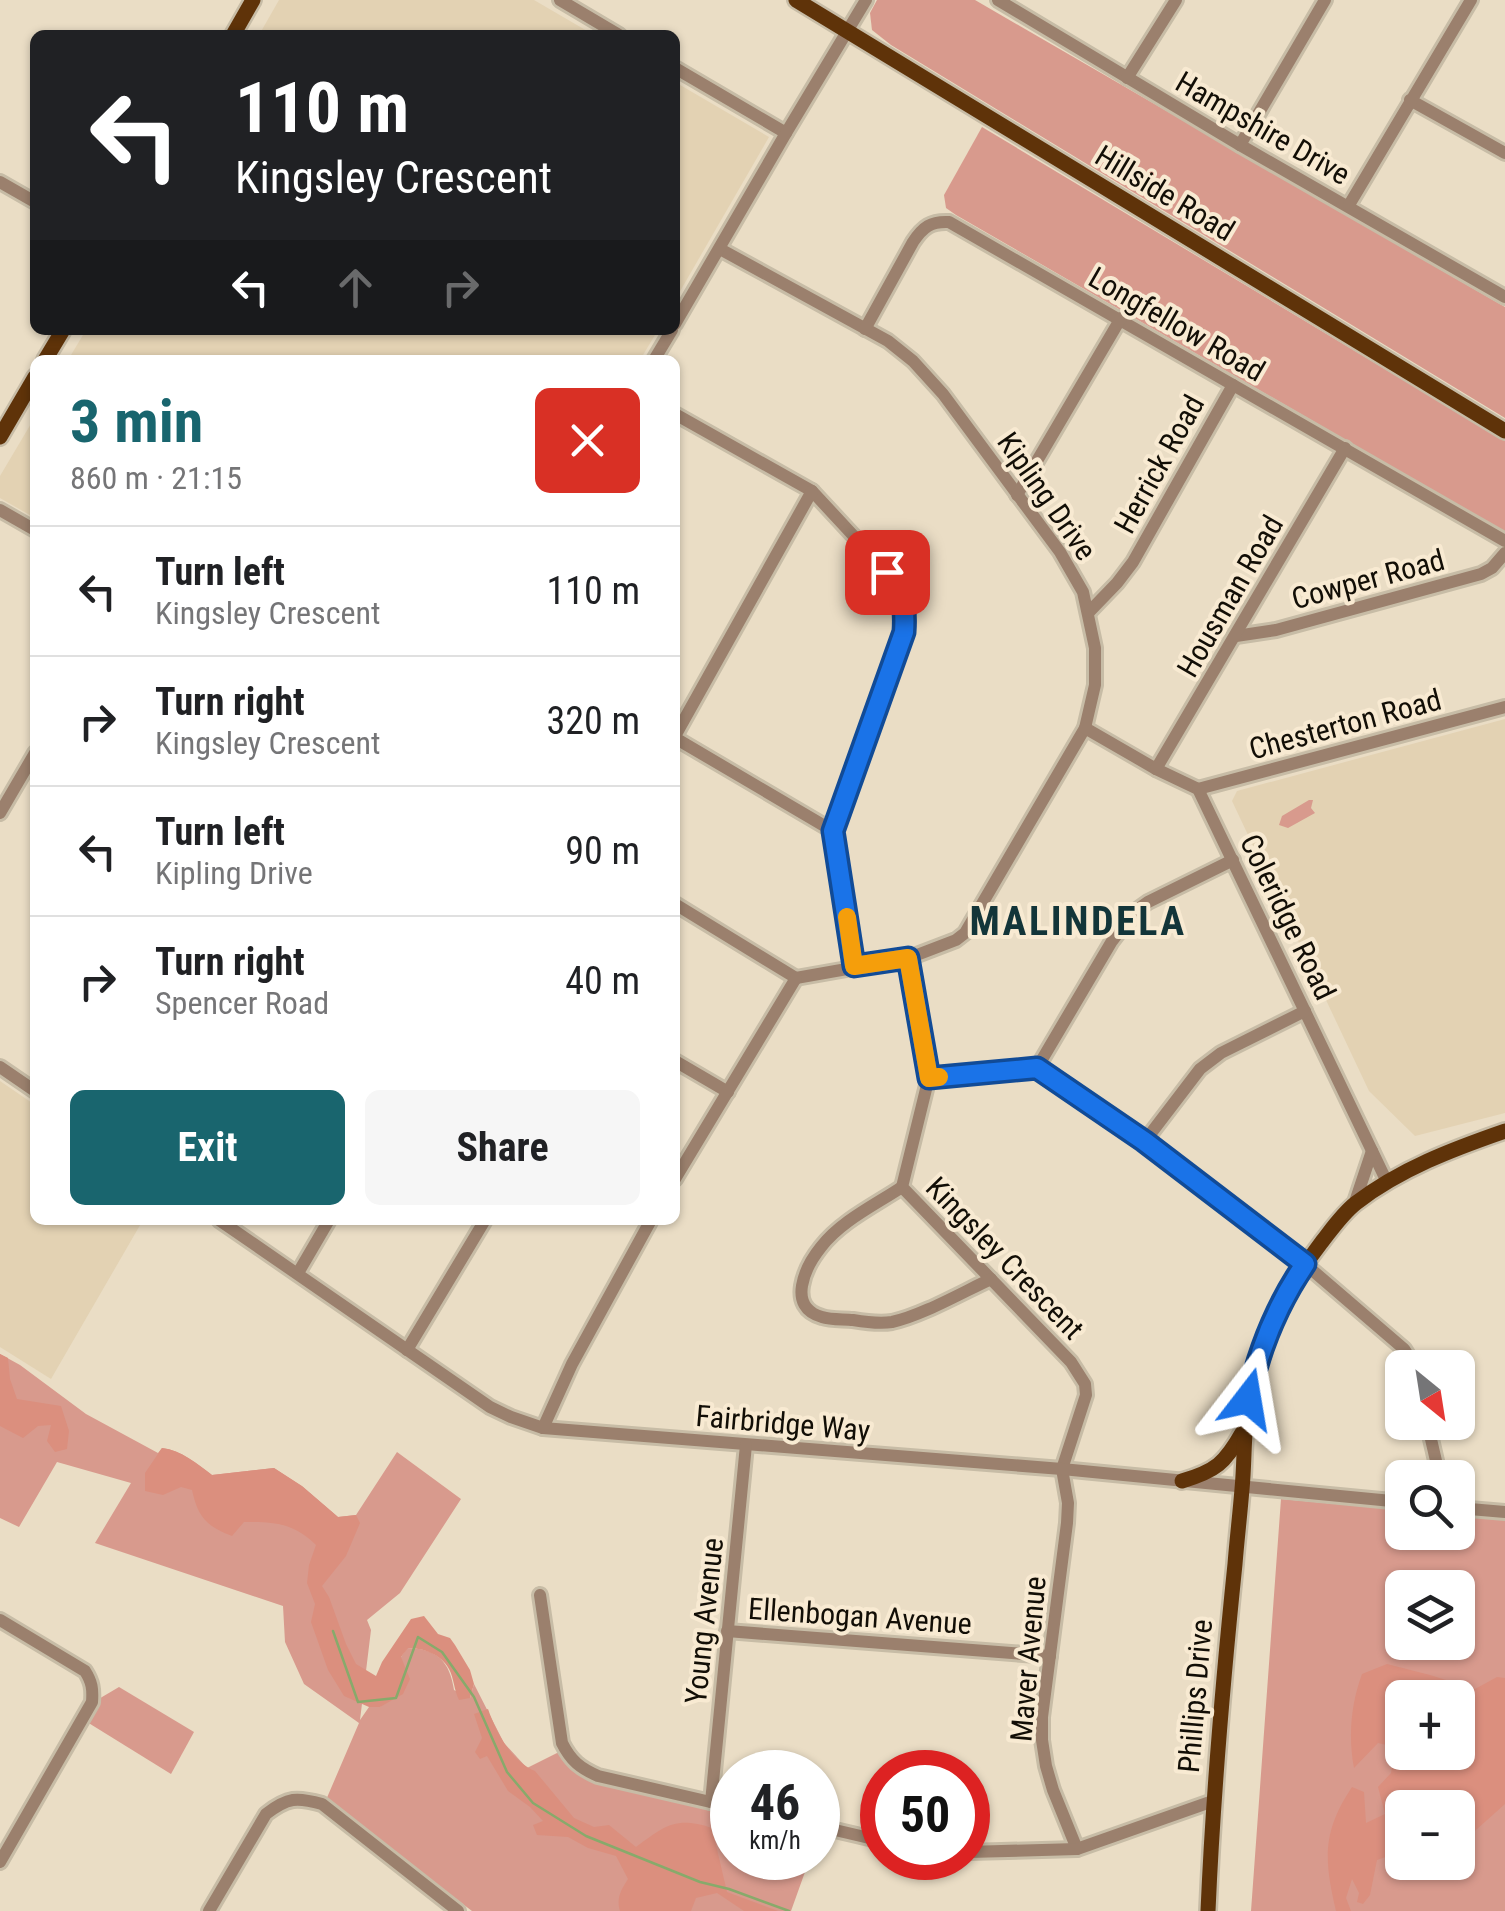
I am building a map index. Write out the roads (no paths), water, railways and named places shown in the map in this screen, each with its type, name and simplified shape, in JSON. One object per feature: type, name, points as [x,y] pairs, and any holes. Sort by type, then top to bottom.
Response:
[{"type":"main road","name":"Hillside Road","points":[[796,0],[1505,431]]},
{"type":"main road","points":[[236,30],[252,1]]},
{"type":"main road","points":[[0,437],[30,386]]},
{"type":"main road","name":"Phillips Drive","points":[[1208,1911],[1213,1801],[1244,1429],[1257,1361],[1270,1323],[1305,1264],[1354,1205],[1387,1182],[1454,1149],[1505,1131]]},
{"type":"main road","points":[[1182,1481],[1222,1464],[1244,1429]]},
{"type":"street","points":[[560,0],[611,30]]},
{"type":"street","points":[[680,315],[866,0]]},
{"type":"street","name":"Hampshire Drive","points":[[998,0],[1505,297]]},
{"type":"street","points":[[1027,16],[1036,0]]},
{"type":"street","points":[[1127,78],[1176,0]]},
{"type":"street","points":[[1240,145],[1324,0]]},
{"type":"street","points":[[1349,206],[1471,0]]},
{"type":"street","points":[[680,71],[786,132]]},
{"type":"street","points":[[1410,100],[1505,153]]},
{"type":"street","points":[[0,182],[30,199]]},
{"type":"street","name":"Longfellow Road","points":[[865,329],[922,229],[935,221],[950,222],[1505,541]]},
{"type":"street","name":"Kipling Drive","points":[[720,249],[888,341],[913,361],[1060,552],[1084,592],[1095,648],[1095,685],[1086,728],[965,933],[908,958],[796,978]]},
{"type":"street","points":[[1017,495],[1121,318]]},
{"type":"street","name":"Herrick Road","points":[[1089,612],[1133,562],[1233,385]]},
{"type":"street","points":[[680,417],[812,491],[887,572],[906,609],[904,632],[833,831],[854,966]]},
{"type":"street","name":"Housman Road","points":[[1156,769],[1345,448]]},
{"type":"street","points":[[680,728],[812,491]]},
{"type":"street","points":[[0,510],[30,527]]},
{"type":"street","name":"Cowper Road","points":[[1236,636],[1276,630],[1481,574],[1505,553]]},
{"type":"street","name":"Chesterton Road","points":[[1198,789],[1505,707]]},
{"type":"street","points":[[1086,728],[1198,789]]},
{"type":"street","points":[[680,740],[833,831]]},
{"type":"street","points":[[0,813],[30,762]]},
{"type":"street","name":"Coleridge Road","points":[[1198,789],[1387,1182]]},
{"type":"street","points":[[1037,1068],[1112,941],[1134,912],[1233,860]]},
{"type":"street","points":[[680,907],[796,978],[680,1171]]},
{"type":"street","name":"Kingsley Crescent","points":[[908,958],[929,1078],[902,1187],[1071,1362],[1085,1384],[1086,1396],[1062,1469]]},
{"type":"street","points":[[1144,1141],[1200,1069],[1221,1053],[1305,1011]]},
{"type":"street","points":[[680,1064],[728,1092]]},
{"type":"street","points":[[0,1067],[30,1088]]},
{"type":"street","points":[[929,1078],[1037,1068],[1144,1141],[1305,1264],[1405,1350]]},
{"type":"street","points":[[1354,1205],[1372,1151]]},
{"type":"street","points":[[902,1187],[840,1228],[821,1247],[800,1289],[810,1311],[823,1317],[891,1322],[991,1279]]},
{"type":"street","name":"Fairbridge Way","points":[[228,1225],[490,1406],[511,1418],[543,1428],[1062,1469],[1385,1500]]},
{"type":"street","points":[[298,1272],[325,1225]]},
{"type":"street","points":[[408,1350],[482,1225]]},
{"type":"street","points":[[543,1428],[572,1364],[648,1225]]},
{"type":"street","name":"Young Avenue","points":[[716,1750],[746,1445]]},
{"type":"street","name":"Maver Avenue","points":[[1062,1469],[1068,1503],[1042,1740],[1046,1766],[1077,1849]]},
{"type":"street","points":[[1475,1509],[1505,1512]]},
{"type":"street","points":[[540,1595],[562,1743],[569,1757],[580,1768],[598,1776],[710,1802]]},
{"type":"street","points":[[0,1620],[85,1671],[93,1689],[92,1702],[0,1862]]},
{"type":"street","name":"Ellenbogan Avenue","points":[[728,1631],[1050,1656]]},
{"type":"street","points":[[209,1911],[266,1814],[296,1798],[322,1804],[458,1911]]},
{"type":"street","points":[[990,1851],[1077,1849],[1213,1801]]},
{"type":"waterway","points":[[333,1631],[358,1702],[396,1698],[418,1637],[442,1652],[474,1697],[507,1772],[533,1803],[586,1836],[700,1882],[789,1911]]},
{"type":"district","name":"MALINDELA","points":[[1078,921]]}]
